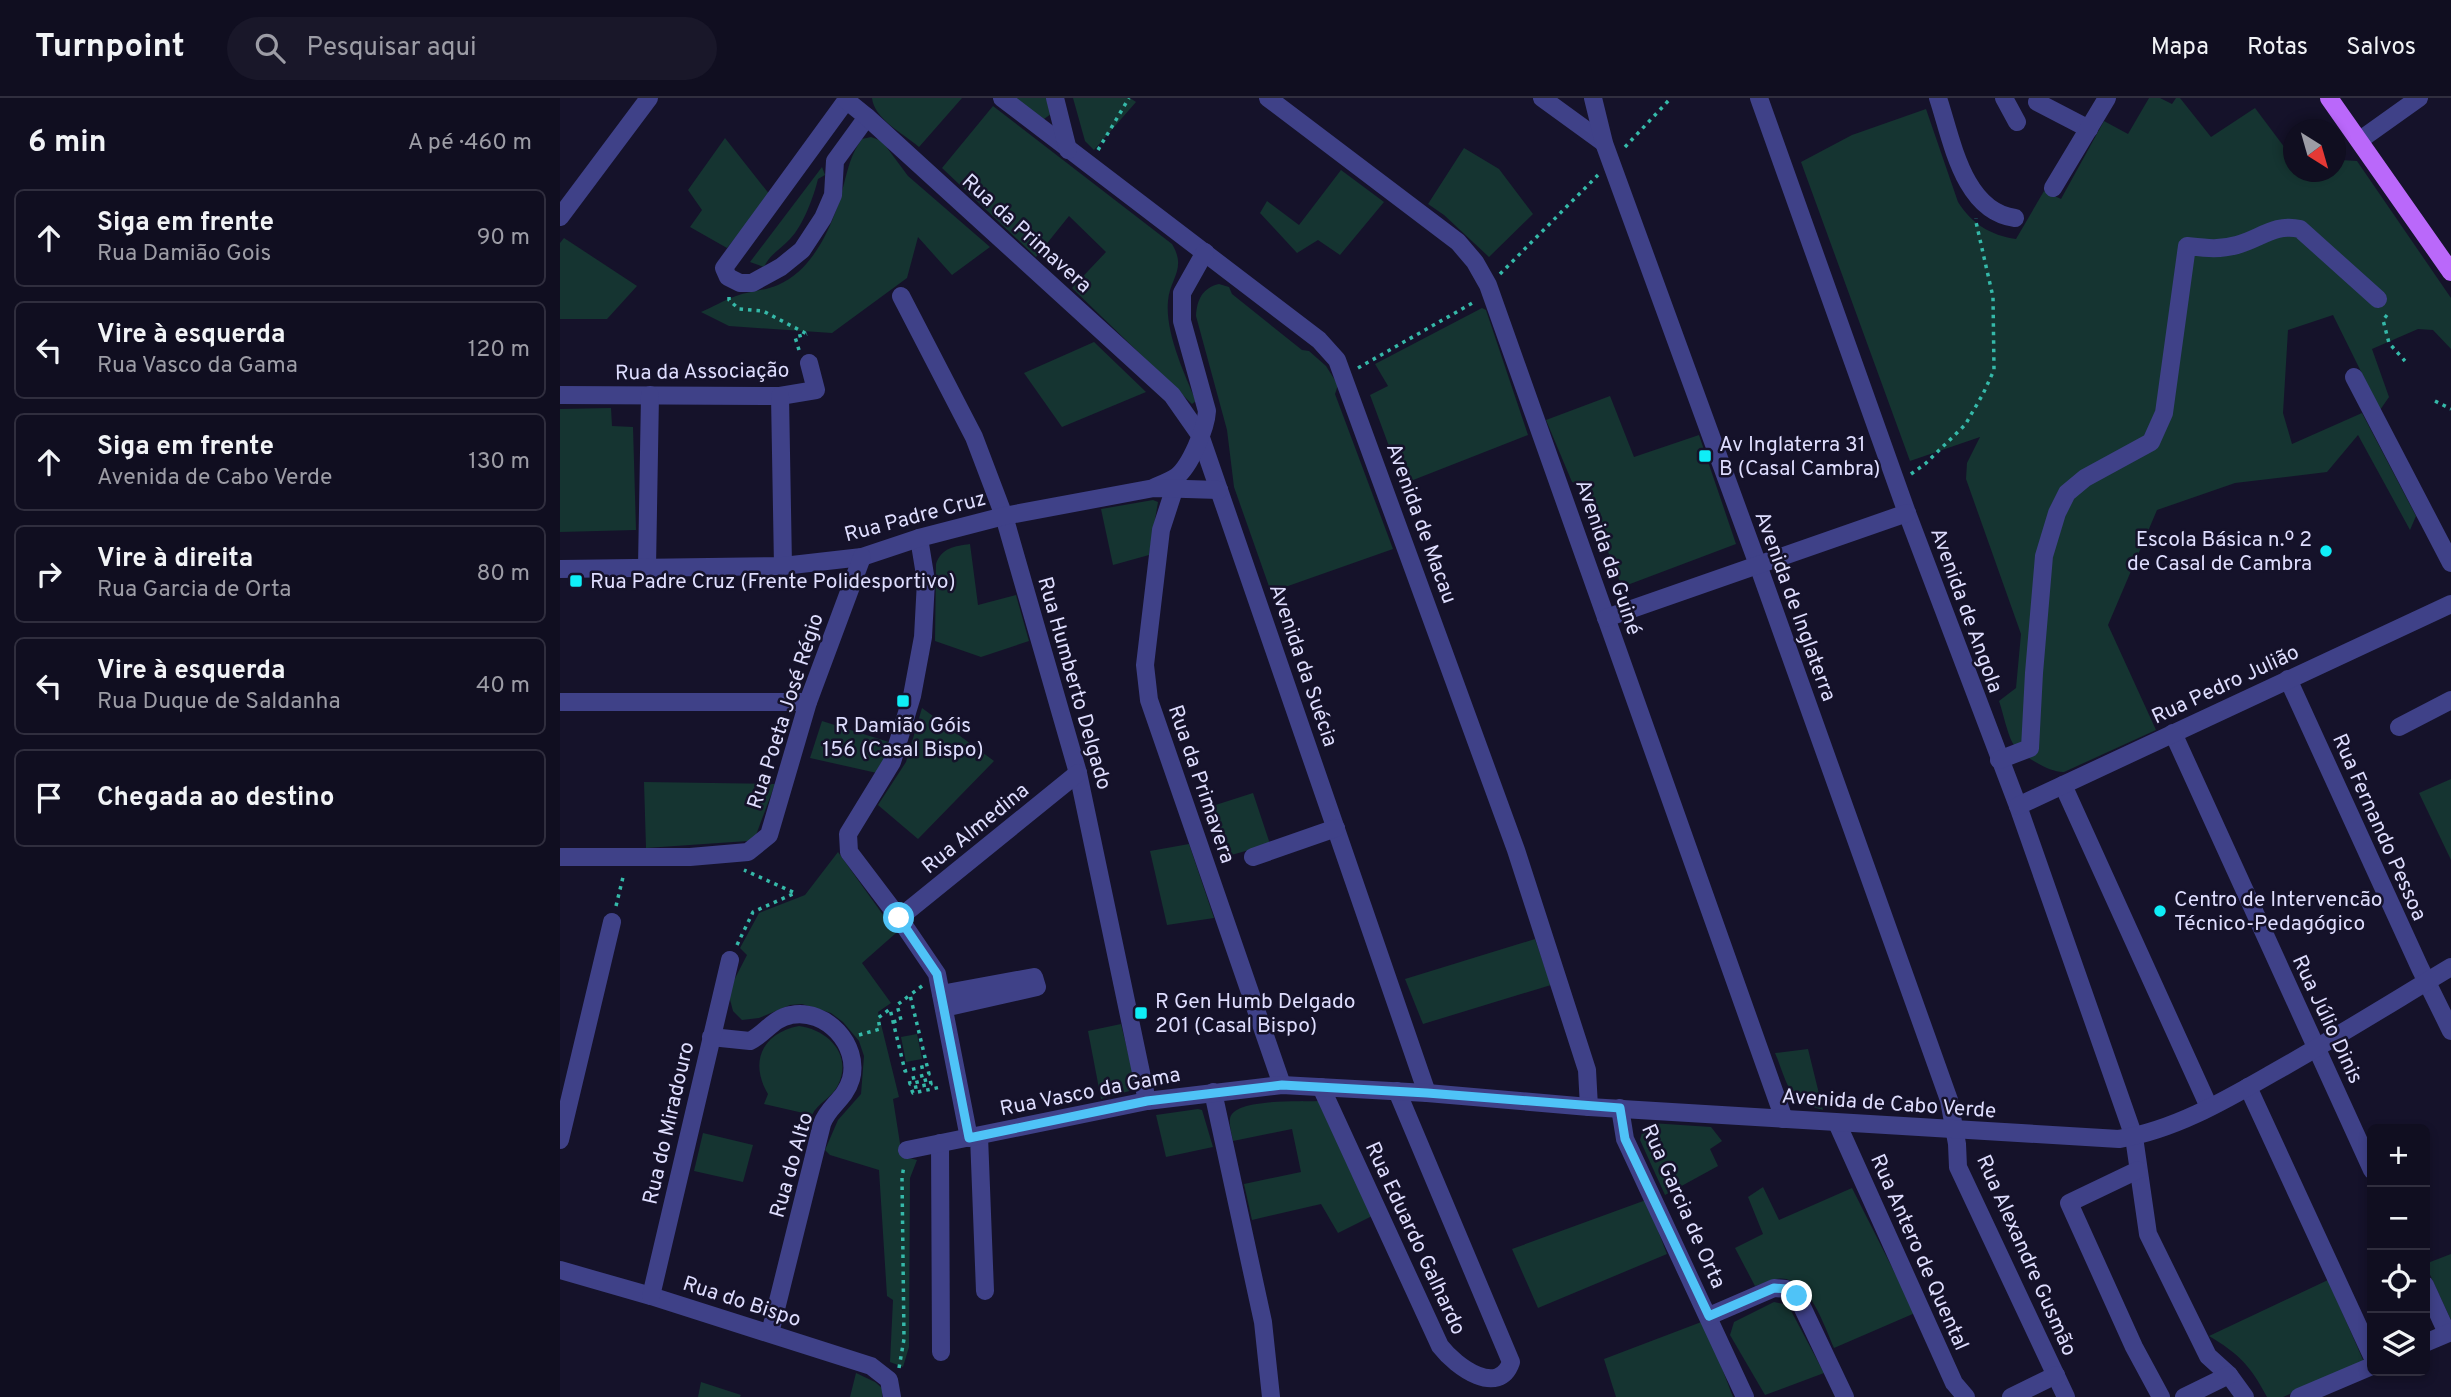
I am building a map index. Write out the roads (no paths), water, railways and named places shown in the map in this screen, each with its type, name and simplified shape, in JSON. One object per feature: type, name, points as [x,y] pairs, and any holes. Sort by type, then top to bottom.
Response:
[{"type":"main road","points":[[2329,98],[2451,272]]},
{"type":"street","points":[[560,217],[649,98]]},
{"type":"street","name":"Avenida de Macau","points":[[1002,98],[1319,340],[1337,360],[1516,850],[1587,1070],[1589,1107]]},
{"type":"street","points":[[1055,98],[1068,150]]},
{"type":"street","name":"Avenida da Guiné","points":[[1268,98],[1458,242],[1475,262],[1488,285],[1784,1119]]},
{"type":"street","points":[[1542,98],[1604,142]]},
{"type":"street","name":"Avenida de Inglaterra","points":[[1592,98],[1611,162],[1949,1100],[1954,1130]]},
{"type":"street","name":"Avenida de Angola","points":[[1759,98],[1896,481],[2018,806],[2134,1137],[2148,1234],[2208,1356],[2230,1375],[2245,1397]]},
{"type":"street","points":[[1938,98],[1968,186],[1979,201],[2006,217],[2015,218]]},
{"type":"street","points":[[2004,98],[2017,122]]},
{"type":"street","points":[[2053,188],[2107,98]]},
{"type":"street","points":[[2360,140],[2419,98]]},
{"type":"street","points":[[847,99],[726,272],[740,283],[752,284],[781,267],[802,250],[824,218],[833,195],[835,161],[867,117]]},
{"type":"street","name":"Rua da Primavera","points":[[847,99],[1172,395],[1200,435]]},
{"type":"street","points":[[2037,102],[2089,129]]},
{"type":"street","points":[[810,149],[835,161]]},
{"type":"street","points":[[1999,760],[2030,748],[2044,556],[2057,513],[2067,494],[2085,478],[2151,442],[2164,413],[2188,246],[2215,249],[2238,245],[2267,231],[2290,226],[2300,229],[2378,299]]},
{"type":"street","name":"Avenida da Suécia","points":[[1205,252],[1182,293],[1182,321],[1207,411],[1206,426],[1200,435],[1427,1093]]},
{"type":"street","name":"Rua Humberto Delgado","points":[[901,296],[974,437],[1004,516],[1079,773],[1147,1101]]},
{"type":"street","name":"Rua da Associação","points":[[560,395],[780,396],[816,390],[809,363]]},
{"type":"street","points":[[2354,377],[2451,563]]},
{"type":"street","points":[[647,567],[650,395]]},
{"type":"street","points":[[780,396],[783,566]]},
{"type":"street","points":[[1154,488],[1178,476],[1187,464],[1200,435]]},
{"type":"street","points":[[1154,488],[1219,490]]},
{"type":"street","name":"Rua Padre Cruz","points":[[560,569],[783,566],[862,557],[919,538],[1004,516],[1154,488]]},
{"type":"street","name":"Rua da Primavera","points":[[1174,490],[1161,530],[1145,665],[1149,700],[1282,1085]]},
{"type":"street","points":[[1606,618],[1908,513]]},
{"type":"street","points":[[919,538],[926,580],[923,637],[912,696],[892,762],[848,834],[849,852],[937,974],[960,1089],[974,1137],[985,1291]]},
{"type":"street","name":"Rua Poeta José Régio","points":[[560,857],[690,857],[748,852],[769,835],[808,702],[862,557]]},
{"type":"street","name":"Rua Pedro Julião","points":[[2018,806],[2451,604]]},
{"type":"street","name":"Rua Fernando Pessoa","points":[[2288,679],[2451,1031]]},
{"type":"street","points":[[2399,727],[2451,700]]},
{"type":"street","points":[[560,702],[808,702]]},
{"type":"street","name":"Rua Júlio Dinis","points":[[2173,733],[2367,1159]]},
{"type":"street","name":"Rua Almedina","points":[[899,918],[1079,773]]},
{"type":"street","points":[[2063,785],[2209,1107]]},
{"type":"street","points":[[1253,857],[1336,828]]},
{"type":"street","points":[[560,1139],[612,922]]},
{"type":"street","name":"Rua do Miradouro","points":[[651,1296],[730,960]]},
{"type":"street","name":"Avenida de Cabo Verde","points":[[1282,1085],[1427,1093],[1589,1107],[2119,1139],[2178,1123],[2248,1087],[2451,967]]},
{"type":"street","name":"Rua do Alto","points":[[711,1037],[750,1041],[781,1018],[804,1014],[825,1021],[844,1039],[850,1051],[852,1076],[842,1099],[828,1111],[822,1124],[770,1333]]},
{"type":"street","name":"Rua Vasco da Gama","points":[[907,1150],[1147,1101],[1282,1085]]},
{"type":"street","name":"Rua Eduardo Galhardo","points":[[1321,1087],[1440,1346],[1450,1360],[1482,1385],[1493,1386],[1502,1381],[1511,1362],[1397,1091]]},
{"type":"street","points":[[2248,1087],[2367,1345]]},
{"type":"street","points":[[1213,1092],[1262,1322],[1271,1397]]},
{"type":"street","name":"Rua Garcia de Orta","points":[[1620,1108],[1625,1139],[1745,1397]]},
{"type":"street","name":"Rua Antero de Quental","points":[[1837,1123],[1954,1383],[1966,1397]]},
{"type":"street","name":"Rua Alexandre Gusmão","points":[[1954,1130],[1958,1167],[2066,1397]]},
{"type":"street","points":[[940,1143],[941,1352]]},
{"type":"street","points":[[2138,1170],[2069,1203],[2133,1347],[2161,1397]]},
{"type":"street","name":"Rua do Bispo","points":[[560,1270],[872,1366],[891,1389]]},
{"type":"street","points":[[1709,1316],[1774,1288],[1786,1289],[1797,1296],[1845,1397]]},
{"type":"street","points":[[2430,1295],[2449,1333],[2430,1341]]},
{"type":"street","points":[[2299,1397],[2367,1368]]},
{"type":"street","points":[[2184,1397],[2230,1375]]},
{"type":"street","points":[[2011,1397],[2056,1376]]},
{"type":"place","name":"Av Inglaterra 31 B (Casal Cambra)","points":[[1705,456]]},
{"type":"place","name":"Escola Básica n.º 2 de Casal de Cambra","points":[[2326,551]]},
{"type":"place","name":"Rua Padre Cruz (Frente Polidesportivo)","points":[[576,581]]},
{"type":"place","name":"R Damião Góis 156 (Casal Bispo)","points":[[903,701]]},
{"type":"place","name":"Centro de Intervencão Técnico-Pedagógico","points":[[2160,911]]},
{"type":"place","name":"R Gen Humb Delgado 201 (Casal Bispo)","points":[[1141,1013]]}]
